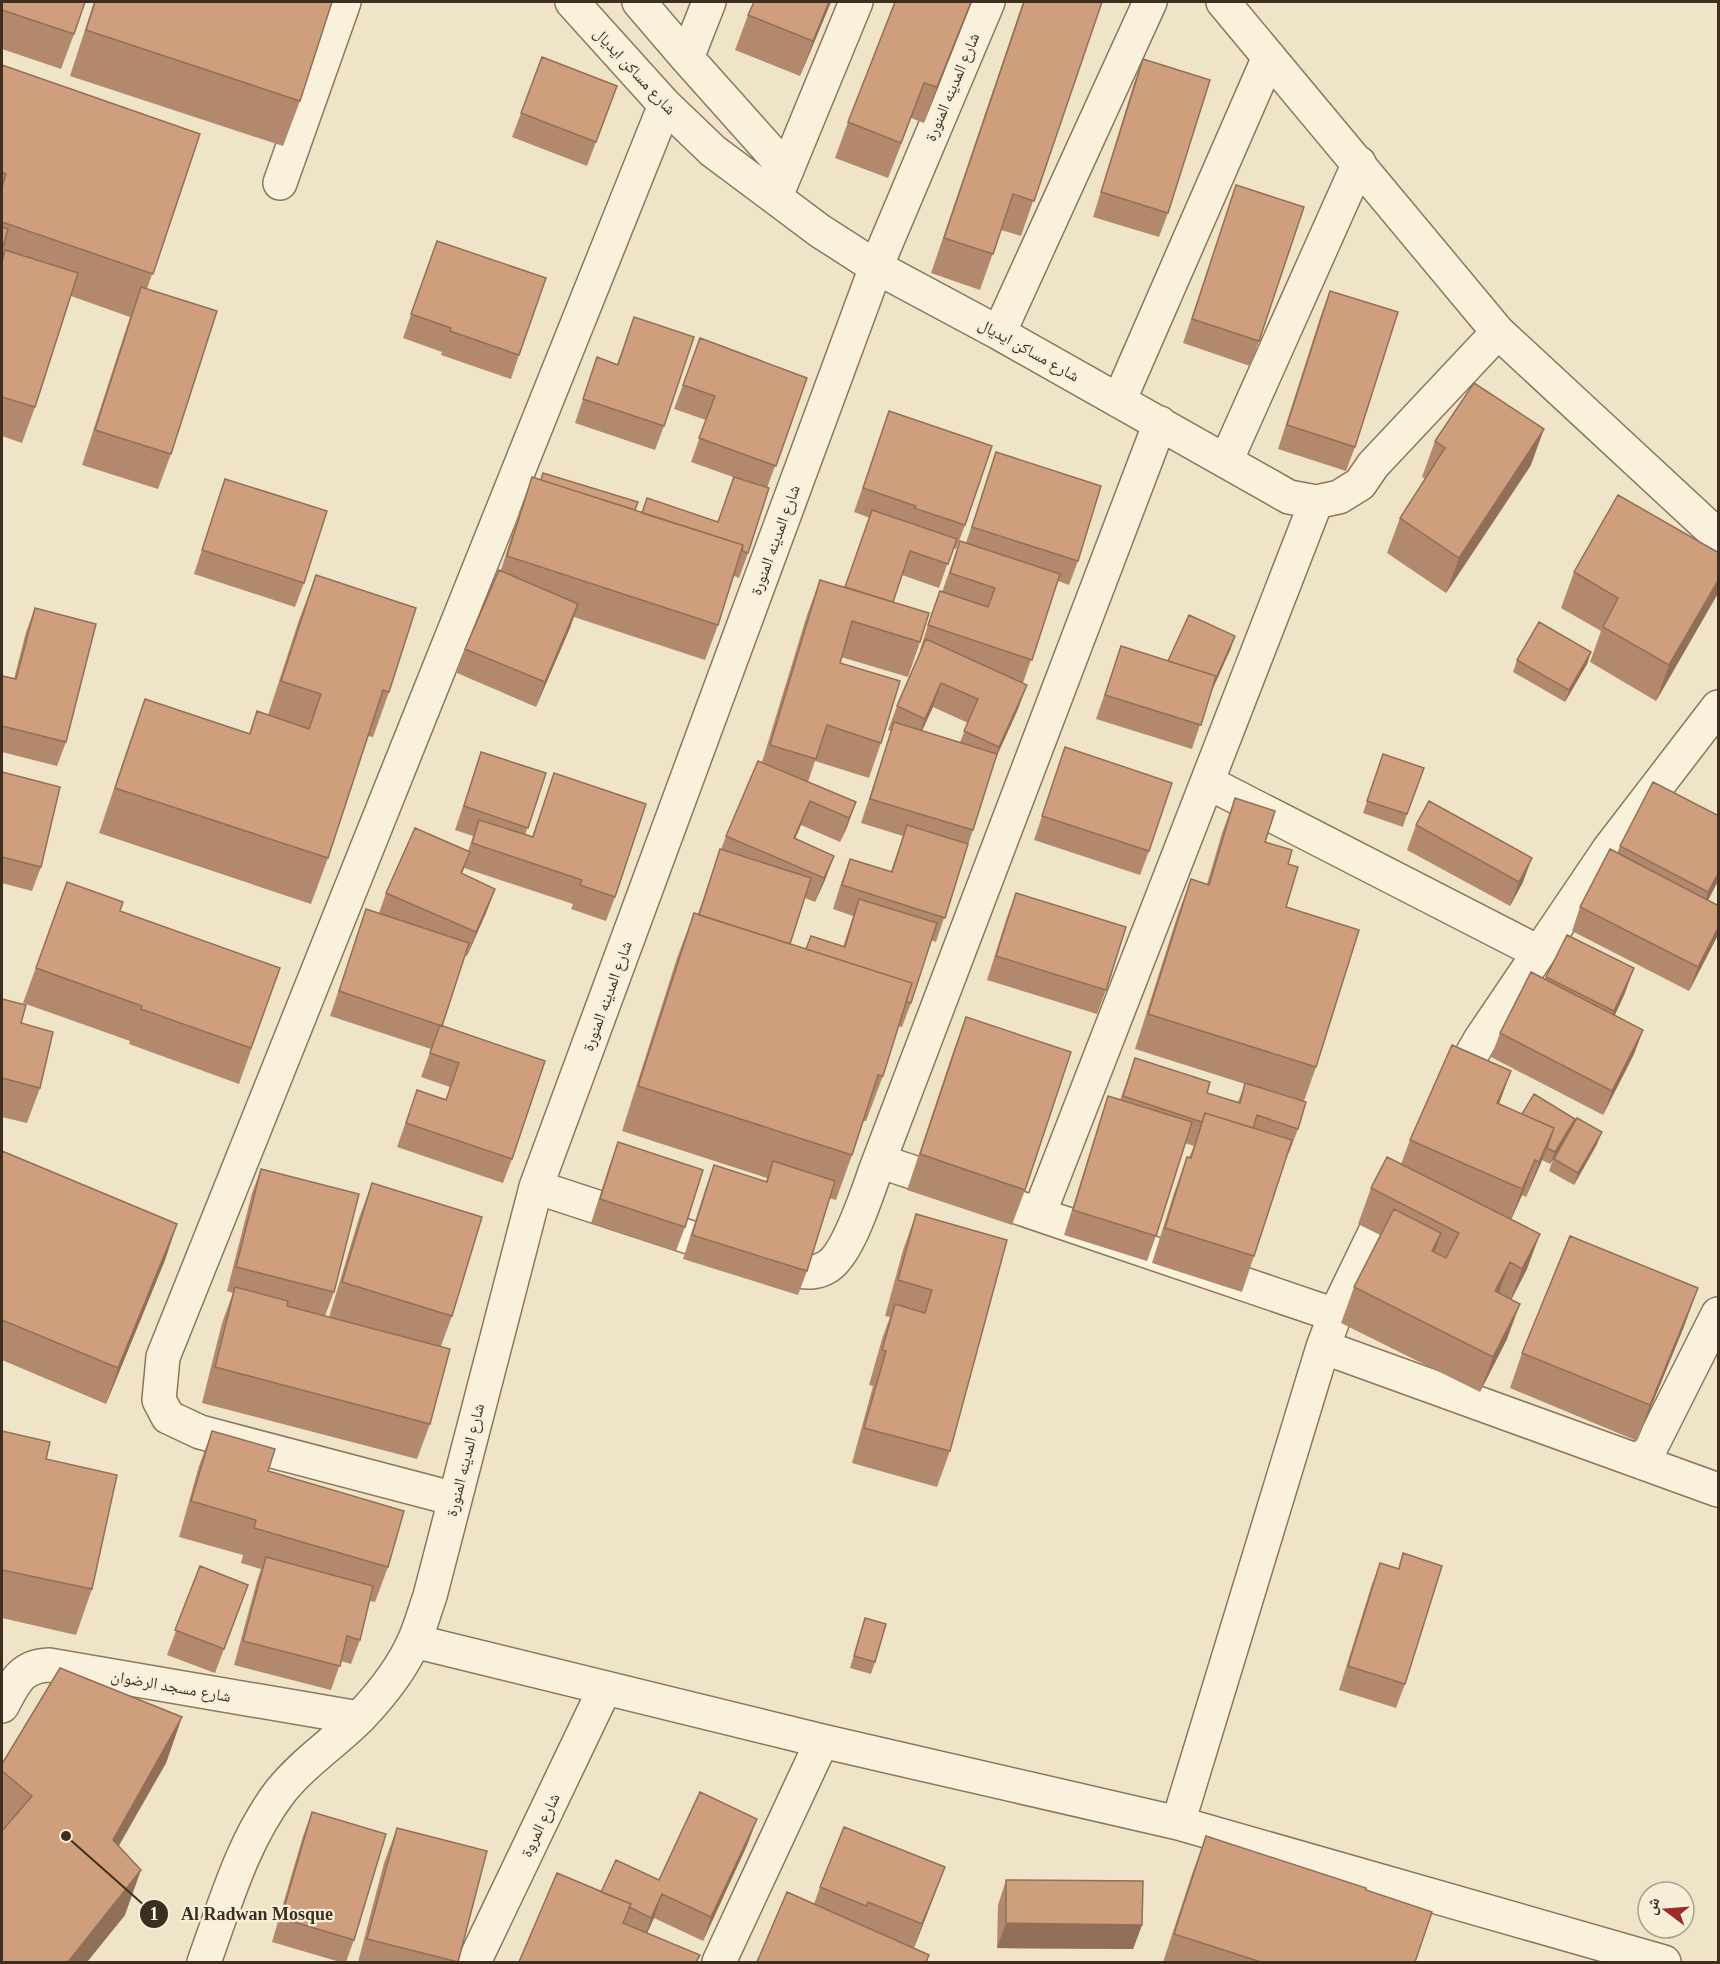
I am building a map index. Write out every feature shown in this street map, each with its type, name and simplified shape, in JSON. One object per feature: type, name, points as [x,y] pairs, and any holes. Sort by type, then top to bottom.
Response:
[{"type":"street","points":[[280,183],[344,2]]},
{"type":"street","name":"شارع مساكن ايديال","points":[[572,2],[665,105],[713,151],[781,184],[820,231],[876,267],[999,333],[1289,496],[1316,502]]},
{"type":"street","points":[[639,2],[687,58],[781,184]]},
{"type":"street","points":[[687,58],[709,2]]},
{"type":"street","points":[[781,184],[856,2]]},
{"type":"street","name":"شارع المدينه المنورة","points":[[204,1962],[241,1862],[258,1826],[280,1792],[307,1763],[359,1718],[390,1682],[414,1641],[430,1596],[536,1187],[876,267],[988,2]]},
{"type":"street","points":[[999,333],[1150,2]]},
{"type":"street","points":[[1225,7],[1359,163],[1498,332],[1719,536]]},
{"type":"street","points":[[1119,400],[1269,57]]},
{"type":"street","points":[[455,1499],[200,1432],[168,1417],[159,1400],[163,1357],[665,105]]},
{"type":"street","points":[[1226,461],[1359,163]]},
{"type":"street","points":[[1039,1214],[1316,502],[1339,497],[1359,484],[1373,465],[1498,332]]},
{"type":"street","points":[[536,1187],[793,1271],[810,1273],[827,1268],[841,1253],[879,1161],[1160,423]]},
{"type":"street","points":[[1435,1119],[1480,1040],[1609,849],[1719,707]]},
{"type":"street","points":[[1207,782],[1538,952]]},
{"type":"street","points":[[879,1161],[1335,1315]]},
{"type":"street","points":[[1178,1823],[1323,1347],[1335,1315],[1390,1199],[1407,1169]]},
{"type":"street","points":[[1643,1463],[1719,1314]]},
{"type":"street","points":[[1323,1347],[1719,1490]]},
{"type":"street","points":[[414,1641],[822,1741],[1178,1823],[1664,1962]]},
{"type":"street","name":"شارع مسجد الرضوان","points":[[2,1706],[22,1674],[30,1668],[49,1665],[359,1718]]},
{"type":"street","name":"شارع المروة","points":[[474,1962],[605,1688]]},
{"type":"street","points":[[720,1962],[822,1741]]},
{"type":"building","points":[[2,2],[85,2],[74,34],[2,10]]},
{"type":"building","points":[[95,2],[332,2],[300,101],[86,30]]},
{"type":"building","points":[[754,2],[829,2],[813,41],[748,15]]},
{"type":"building","points":[[895,2],[971,2],[937,87],[924,83],[901,143],[848,122]]},
{"type":"building","points":[[1024,2],[1102,2],[1034,201],[1013,194],[993,254],[944,238]]},
{"type":"building","points":[[542,57],[617,86],[596,142],[521,113]]},
{"type":"building","points":[[1143,59],[1210,80],[1168,213],[1101,192]]},
{"type":"building","points":[[2,65],[200,134],[153,274],[2,222],[2,187],[6,174],[2,172]]},
{"type":"building","points":[[1236,185],[1304,207],[1259,341],[1192,319]]},
{"type":"building","points":[[2,227],[8,229],[2,250]]},
{"type":"building","points":[[437,241],[546,278],[519,355],[450,331],[451,328],[411,314]]},
{"type":"building","points":[[5,250],[78,273],[35,407],[2,397],[2,262]]},
{"type":"building","points":[[141,287],[217,311],[171,454],[95,430]]},
{"type":"building","points":[[1330,291],[1398,312],[1355,447],[1287,425]]},
{"type":"building","points":[[634,317],[694,337],[664,426],[583,399],[597,357],[618,365]]},
{"type":"building","points":[[700,338],[807,378],[776,466],[699,438],[715,396],[683,385]]},
{"type":"building","points":[[1474,383],[1544,429],[1459,558],[1400,518],[1445,448],[1435,441]]},
{"type":"building","points":[[889,411],[992,446],[965,525],[863,488]]},
{"type":"building","points":[[996,452],[1101,486],[1078,561],[972,527]]},
{"type":"building","points":[[543,473],[638,502],[635,510],[541,480]]},
{"type":"building","points":[[532,477],[743,545],[718,625],[507,556]]},
{"type":"building","points":[[734,477],[769,488],[748,553],[742,551],[743,545],[642,513],[647,498],[718,522]]},
{"type":"building","points":[[225,479],[327,511],[304,583],[202,550]]},
{"type":"building","points":[[1618,495],[1719,553],[1719,579],[1669,665],[1603,627],[1618,598],[1574,572]]},
{"type":"building","points":[[872,510],[957,539],[948,564],[910,551],[893,602],[845,587]]},
{"type":"building","points":[[960,541],[1060,574],[1032,660],[928,625],[940,591],[988,607],[995,588],[950,573]]},
{"type":"building","points":[[499,570],[578,604],[545,682],[465,649]]},
{"type":"building","points":[[316,575],[416,608],[389,692],[383,690],[328,858],[115,788],[145,699],[250,734],[257,711],[309,729],[321,694],[281,681]]},
{"type":"building","points":[[820,580],[929,613],[920,642],[852,621],[840,663],[900,681],[881,743],[827,725],[816,759],[770,745]]},
{"type":"building","points":[[35,608],[96,624],[66,742],[2,726],[2,676],[16,679]]},
{"type":"building","points":[[1189,615],[1235,636],[1214,683],[1216,676],[1168,661]]},
{"type":"building","points":[[1539,622],[1591,652],[1569,690],[1517,660]]},
{"type":"building","points":[[926,639],[1027,685],[999,747],[964,731],[978,699],[941,683],[925,719],[897,706]]},
{"type":"building","points":[[1121,646],[1216,676],[1201,725],[1105,695]]},
{"type":"building","points":[[894,722],[997,754],[973,830],[870,799]]},
{"type":"building","points":[[1065,747],[1172,783],[1149,851],[1042,816]]},
{"type":"building","points":[[481,752],[546,773],[528,828],[464,806]]},
{"type":"building","points":[[1383,754],[1424,768],[1407,814],[1367,801]]},
{"type":"building","points":[[758,761],[856,802],[849,818],[810,801],[794,838],[834,856],[824,878],[726,836]]},
{"type":"building","points":[[2,772],[60,787],[41,867],[2,857]]},
{"type":"building","points":[[554,773],[646,804],[615,897],[580,885],[582,880],[472,843],[479,820],[533,837]]},
{"type":"building","points":[[1653,782],[1719,816],[1719,872],[1708,892],[1620,846]]},
{"type":"building","points":[[1235,798],[1275,811],[1265,842],[1292,850],[1288,864],[1298,867],[1286,907],[1359,930],[1316,1067],[1148,1014],[1191,879],[1209,885]]},
{"type":"building","points":[[1429,801],[1532,858],[1519,882],[1416,825]]},
{"type":"building","points":[[907,825],[968,844],[945,918],[842,885],[850,859],[892,872]]},
{"type":"building","points":[[415,828],[470,852],[461,873],[495,889],[476,932],[386,893]]},
{"type":"building","points":[[720,849],[811,878],[790,944],[699,915]]},
{"type":"building","points":[[1610,849],[1719,906],[1719,926],[1698,967],[1580,907]]},
{"type":"building","points":[[67,882],[123,902],[120,911],[280,968],[251,1048],[141,1009],[142,1006],[36,968]]},
{"type":"building","points":[[1016,893],[1126,927],[1106,990],[996,956]]},
{"type":"building","points":[[859,899],[937,923],[911,1003],[906,1002],[912,983],[806,949],[811,936],[845,947]]},
{"type":"building","points":[[366,909],[469,943],[442,1026],[339,991]]},
{"type":"building","points":[[694,913],[912,983],[883,1076],[878,1075],[852,1155],[638,1086]]},
{"type":"building","points":[[1567,935],[1634,968],[1614,1011],[1546,977]]},
{"type":"building","points":[[1531,972],[1643,1030],[1612,1091],[1500,1033]]},
{"type":"building","points":[[2,999],[26,1005],[21,1023],[53,1032],[40,1088],[2,1078]]},
{"type":"building","points":[[966,1017],[1071,1052],[1025,1190],[920,1154]]},
{"type":"building","points":[[440,1025],[545,1061],[512,1159],[406,1123],[417,1090],[446,1100],[459,1063],[430,1053]]},
{"type":"building","points":[[1452,1045],[1511,1071],[1497,1103],[1554,1128],[1539,1162],[1535,1160],[1522,1189],[1410,1140]]},
{"type":"building","points":[[1135,1058],[1210,1082],[1207,1093],[1240,1103],[1245,1083],[1306,1102],[1298,1129],[1257,1115],[1253,1128],[1205,1113],[1202,1122],[1123,1096]]},
{"type":"building","points":[[1534,1094],[1575,1119],[1555,1152],[1547,1148],[1554,1128],[1522,1114]]},
{"type":"building","points":[[1108,1096],[1192,1122],[1156,1236],[1073,1210]]},
{"type":"building","points":[[1205,1113],[1292,1140],[1254,1256],[1165,1228],[1187,1157],[1191,1158]]},
{"type":"building","points":[[1577,1118],[1602,1132],[1578,1173],[1554,1159]]},
{"type":"building","points":[[618,1142],[703,1170],[685,1227],[600,1199]]},
{"type":"building","points":[[2,1151],[177,1224],[118,1368],[2,1320]]},
{"type":"building","points":[[1387,1157],[1540,1234],[1522,1269],[1510,1262],[1495,1291],[1520,1304],[1493,1357],[1354,1287],[1394,1209],[1441,1233],[1432,1251],[1446,1258],[1459,1233],[1371,1188]]},
{"type":"building","points":[[773,1161],[835,1181],[807,1271],[692,1235],[714,1165],[767,1182]]},
{"type":"building","points":[[261,1169],[359,1194],[334,1292],[236,1267]]},
{"type":"building","points":[[372,1183],[482,1217],[452,1316],[342,1282]]},
{"type":"building","points":[[916,1214],[1007,1240],[950,1451],[864,1428],[886,1351],[882,1350],[895,1304],[925,1313],[932,1290],[898,1280]]},
{"type":"building","points":[[1570,1236],[1698,1288],[1650,1405],[1522,1353]]},
{"type":"building","points":[[235,1287],[288,1301],[287,1306],[450,1349],[430,1424],[215,1367]]},
{"type":"building","points":[[2,1431],[50,1442],[46,1459],[117,1475],[92,1589],[2,1570]]},
{"type":"building","points":[[212,1431],[275,1449],[268,1471],[404,1511],[388,1567],[254,1528],[256,1520],[191,1501]]},
{"type":"building","points":[[1403,1553],[1442,1566],[1405,1684],[1348,1666],[1380,1563],[1399,1569]]},
{"type":"building","points":[[266,1557],[373,1586],[360,1640],[347,1636],[340,1666],[243,1641]]},
{"type":"building","points":[[200,1566],[248,1585],[224,1649],[175,1630]]},
{"type":"building","points":[[865,1618],[886,1624],[875,1662],[854,1656]]},
{"type":"building","points":[[60,1668],[182,1717],[113,1840],[141,1870],[68,1962],[2,1962],[2,1831],[32,1796],[2,1771],[2,1764]]},
{"type":"building","points":[[700,1792],[757,1819],[711,1917],[662,1894],[651,1918],[629,1907],[631,1904],[601,1892],[616,1860],[659,1880]]},
{"type":"building","points":[[312,1812],[386,1834],[354,1940],[281,1918]]},
{"type":"building","points":[[844,1827],[945,1867],[922,1924],[868,1902],[866,1906],[820,1887]]},
{"type":"building","points":[[397,1828],[487,1851],[458,1962],[367,1939]]},
{"type":"building","points":[[1206,1836],[1432,1912],[1415,1962],[1261,1962],[1174,1934]]},
{"type":"building","points":[[557,1873],[631,1904],[623,1923],[700,1955],[696,1962],[519,1962]]},
{"type":"building","points":[[1006,1880],[1143,1881],[1142,1925],[1006,1923]]},
{"type":"building","points":[[787,1892],[929,1955],[926,1962],[757,1962]]},
{"type":"place","name":"Al Radwan Mosque","points":[[66,1836]]}]
